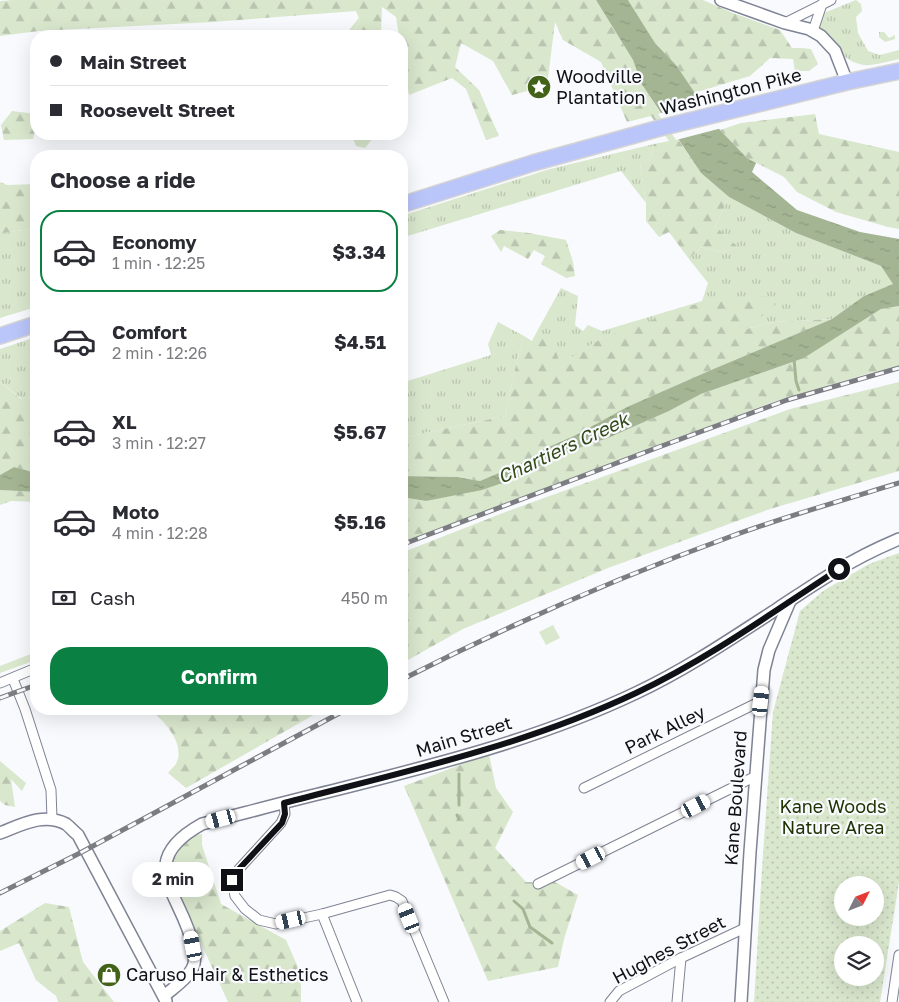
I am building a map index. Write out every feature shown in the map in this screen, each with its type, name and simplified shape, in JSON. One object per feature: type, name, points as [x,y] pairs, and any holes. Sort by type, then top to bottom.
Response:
[{"type":"main road","name":"Washington Pike","points":[[408,202],[533,162],[660,128],[899,71]]},
{"type":"main road","points":[[0,336],[30,326]]},
{"type":"street","points":[[721,0],[785,23],[809,29],[821,36],[835,51],[847,82]]},
{"type":"street","points":[[785,23],[827,2]]},
{"type":"street","points":[[813,31],[827,2]]},
{"type":"street","name":"Main Street","points":[[165,999],[192,969],[195,956],[191,936],[170,891],[166,872],[167,858],[174,844],[187,833],[202,824],[404,773],[487,750],[564,724],[636,693],[672,674],[738,635],[839,569],[899,539]]},
{"type":"street","name":"Kane Boulevard","points":[[741,1002],[764,670],[769,650],[790,601]]},
{"type":"street","points":[[0,683],[30,671]]},
{"type":"street","points":[[13,678],[51,790],[52,819]]},
{"type":"street","name":"Park Alley","points":[[584,788],[761,701]]},
{"type":"street","points":[[538,884],[756,776]]},
{"type":"street","points":[[284,803],[285,814],[282,823],[239,869],[232,880],[235,896],[245,909],[259,920],[276,924],[322,914],[390,895],[396,897],[402,901],[444,1002]]},
{"type":"street","points":[[0,833],[33,820],[52,819],[67,825],[78,835],[165,999]]},
{"type":"street","points":[[322,914],[357,1002]]},
{"type":"street","name":"Hughes Street","points":[[610,1002],[619,991],[681,958],[745,928]]},
{"type":"street","points":[[892,1002],[899,955]]},
{"type":"street","points":[[677,1002],[681,958]]},
{"type":"green space","points":[[596,0],[633,60],[641,83],[659,111],[701,173],[729,197],[715,226],[738,247],[722,252],[701,247],[689,259],[669,232],[659,237],[646,221],[646,203],[640,164],[651,157],[654,144],[669,141],[651,116],[627,122],[601,62],[563,40],[555,22],[547,86],[512,95],[493,61],[461,43],[455,67],[479,90],[499,136],[486,140],[466,89],[452,78],[409,95],[408,30],[398,30],[396,17],[382,7],[381,30],[355,30],[360,21],[356,11],[212,22],[30,30],[30,32],[0,36],[0,1]]},
{"type":"green space","points":[[628,0],[703,0],[780,30],[792,48],[811,49],[818,64],[809,71],[795,71],[793,59],[770,58],[750,76],[694,93],[676,65],[655,43]]},
{"type":"green space","points":[[856,0],[861,4],[862,11],[856,17],[858,33],[868,51],[880,55],[899,50],[899,59],[871,65],[857,63],[838,51],[819,27],[824,13]]},
{"type":"green space","points":[[359,18],[360,21],[355,30],[349,30]]},
{"type":"green space","points":[[879,32],[884,32],[889,38],[895,35],[895,39],[885,42],[879,37]]},
{"type":"green space","points":[[12,111],[30,113],[30,139],[4,140],[1,125]]},
{"type":"green space","points":[[815,114],[819,134],[899,152],[899,229],[836,212],[797,192],[784,177],[747,158],[720,130],[741,123]]},
{"type":"green space","points":[[354,140],[371,140],[365,148],[356,146]]},
{"type":"green space","points":[[654,144],[651,157],[640,164],[646,203],[621,171],[408,236],[408,214],[550,169]]},
{"type":"green space","points":[[0,182],[7,185],[30,184],[30,229],[4,233],[0,229]]},
{"type":"green space","points":[[729,197],[796,233],[881,266],[894,284],[864,296],[832,319],[774,322],[745,329],[602,338],[560,365],[535,335],[561,288],[578,296],[575,325],[583,331],[588,325],[602,331],[702,301],[708,283],[689,259],[701,247],[722,252],[737,247],[715,226]]},
{"type":"green space","points":[[0,229],[4,233],[30,229],[30,309],[0,318]]},
{"type":"green space","points":[[500,230],[566,240],[575,276],[566,278],[541,264],[545,256],[534,250],[528,259],[504,246],[501,252],[491,236]]},
{"type":"green space","points":[[769,296],[776,304],[746,329],[774,322],[832,319],[627,407],[576,435],[544,449],[534,458],[480,481],[457,477],[408,476],[408,437],[505,416],[524,336],[532,341],[535,335],[553,342],[560,364],[602,338],[702,302]]},
{"type":"green space","points":[[899,306],[899,366],[773,402],[408,540],[408,498],[426,501],[519,477],[570,451],[608,438],[669,411],[701,394],[804,358],[881,309]]},
{"type":"green space","points":[[498,322],[524,336],[505,416],[408,437],[408,381],[491,355],[488,344]]},
{"type":"green space","points":[[30,339],[30,397],[22,399],[0,382],[0,349]]},
{"type":"green space","points":[[0,382],[21,399],[30,397],[30,471],[14,467],[0,475]]},
{"type":"green space","points":[[899,382],[899,471],[770,509],[608,568],[463,629],[408,660],[408,550],[508,511],[790,409]]},
{"type":"green space","points":[[0,490],[30,492],[30,502],[11,501],[0,505]]},
{"type":"green space","name":"Kane Woods Nature Area","points":[[899,553],[899,882],[884,977],[884,936],[834,936],[834,986],[883,986],[880,1002],[754,1002],[773,712],[800,611],[823,591],[869,564]]},
{"type":"green space","points":[[553,625],[560,638],[546,645],[539,632]]},
{"type":"green space","points":[[30,654],[30,662],[0,673],[0,666]]},
{"type":"green space","points":[[157,715],[314,715],[186,788],[168,773],[176,764],[178,748],[172,734]]},
{"type":"green space","points":[[489,754],[496,788],[513,812],[495,848],[526,882],[555,882],[578,895],[564,939],[558,967],[488,981],[404,786]]},
{"type":"green space","points":[[0,761],[26,783],[22,791],[11,779],[15,807],[5,805],[0,801]]},
{"type":"green space","points":[[202,834],[202,845],[221,904],[286,940],[301,974],[301,1002],[228,1002],[183,904],[173,861],[188,836]]},
{"type":"green space","points":[[45,903],[69,907],[83,962],[114,1002],[58,1002],[56,996],[36,980],[19,943],[0,951],[0,931]]},
{"type":"water","name":"Chartiers Creek","points":[[596,0],[628,0],[655,43],[676,65],[720,130],[747,158],[756,163],[752,172],[797,210],[860,232],[899,239],[899,306],[881,309],[804,358],[701,394],[669,411],[608,438],[570,451],[519,477],[482,490],[426,501],[408,498],[408,476],[457,477],[480,481],[534,458],[544,449],[576,435],[627,407],[832,319],[864,296],[893,284],[881,266],[796,233],[729,197],[701,173],[641,83],[633,60]]},
{"type":"water","points":[[14,467],[30,471],[30,492],[0,490],[0,475]]},
{"type":"pier","points":[[704,102],[722,128],[676,140],[658,114]]},
{"type":"waterway","points":[[794,359],[796,381],[799,390]]},
{"type":"waterway","points":[[459,774],[459,805]]},
{"type":"waterway","points":[[457,815],[459,819]]},
{"type":"waterway","points":[[514,901],[523,909],[530,927],[552,943]]},
{"type":"railway","points":[[408,542],[787,400],[899,368]]},
{"type":"railway","points":[[408,677],[523,621],[648,568],[815,508],[899,483]]},
{"type":"railway","points":[[0,698],[30,687]]},
{"type":"railway","points":[[0,893],[80,853],[336,715]]},
{"type":"place","name":"Woodville Plantation","points":[[539,87]]},
{"type":"place","name":"Caruso Hair & Esthetics","points":[[109,975]]},
{"type":"route","points":[[232,880],[239,869],[282,823],[285,814],[284,803],[487,750],[564,724],[598,710],[684,668],[839,569]]}]
